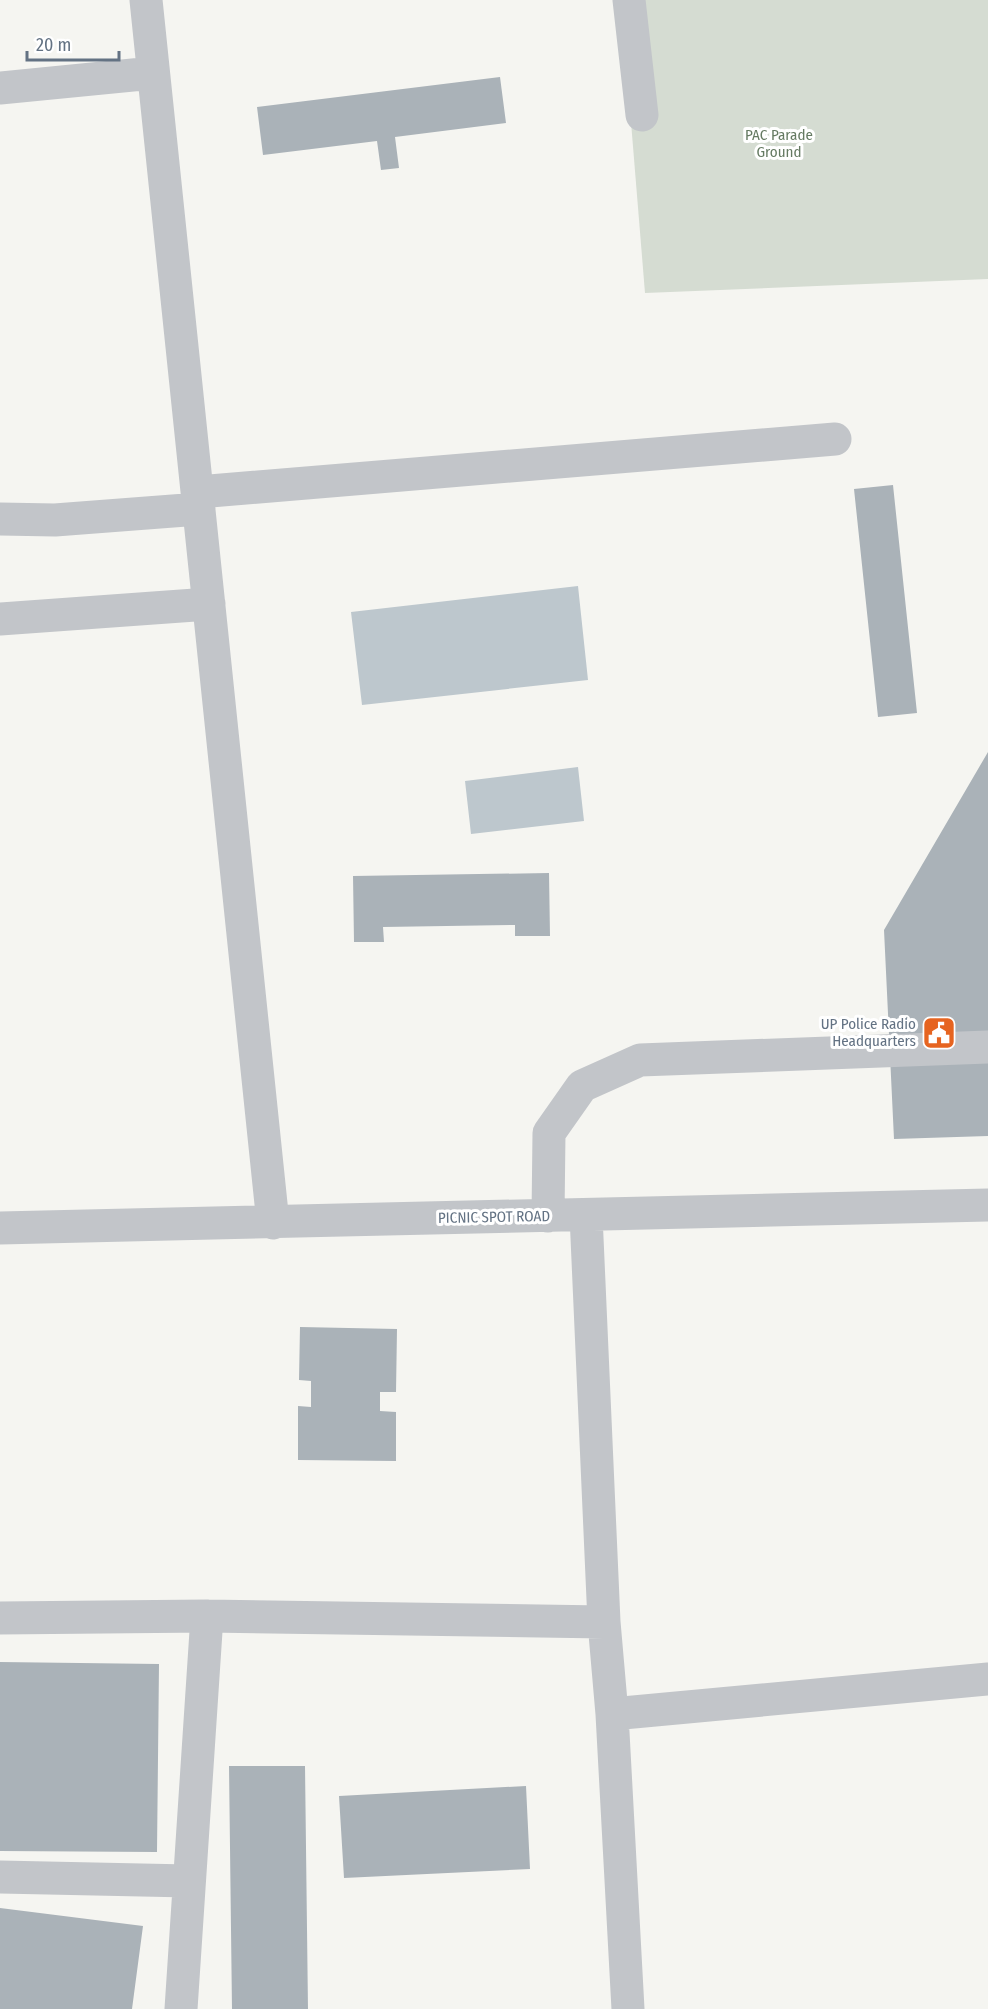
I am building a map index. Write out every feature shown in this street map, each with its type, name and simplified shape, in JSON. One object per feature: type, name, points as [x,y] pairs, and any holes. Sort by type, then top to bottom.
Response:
[{"type":"street","points":[[146,0],[273,1223]]},
{"type":"street","points":[[629,0],[642,115]]},
{"type":"street","points":[[0,88],[153,73]]},
{"type":"street","points":[[0,519],[55,520],[199,500],[835,439]]},
{"type":"street","points":[[0,619],[209,604]]},
{"type":"street","points":[[548,1216],[549,1133],[582,1086],[640,1060],[988,1047]]},
{"type":"street","name":"PICNIC SPOT ROAD","points":[[0,1228],[988,1205]]},
{"type":"street","points":[[586,1215],[604,1622],[612,1714],[628,2009]]},
{"type":"street","points":[[0,1618],[207,1616],[604,1622]]},
{"type":"street","points":[[181,2009],[207,1616]]},
{"type":"street","points":[[612,1714],[988,1678]]},
{"type":"street","points":[[0,1877],[189,1881]]},
{"type":"green space","name":"PAC Parade Ground","points":[[621,0],[988,0],[988,279],[645,293]]},
{"type":"shaded area","points":[[578,586],[588,680],[362,705],[351,612]]},
{"type":"shaded area","points":[[578,767],[584,821],[471,834],[465,781]]},
{"type":"building","points":[[500,77],[506,123],[395,137],[399,168],[381,170],[377,141],[263,155],[257,107]]},
{"type":"building","points":[[893,485],[917,713],[878,717],[854,489]]},
{"type":"building","name":"UP Police Radio Headquarters","points":[[988,752],[988,1136],[894,1139],[884,930]]},
{"type":"building","points":[[549,873],[550,936],[515,936],[515,925],[383,927],[384,942],[354,942],[353,876]]},
{"type":"building","points":[[300,1327],[397,1329],[396,1392],[380,1392],[380,1411],[396,1412],[396,1461],[298,1460],[298,1406],[311,1407],[311,1381],[299,1380]]},
{"type":"building","points":[[0,1662],[159,1664],[157,1852],[0,1851]]},
{"type":"building","points":[[229,1766],[305,1766],[308,2009],[232,2009]]},
{"type":"building","points":[[526,1786],[530,1869],[344,1878],[339,1796]]},
{"type":"building","points":[[0,1908],[143,1926],[132,2009],[0,2009]]},
{"type":"place","name":"UP Police Radio Headquarters","points":[[939,1033]]}]
